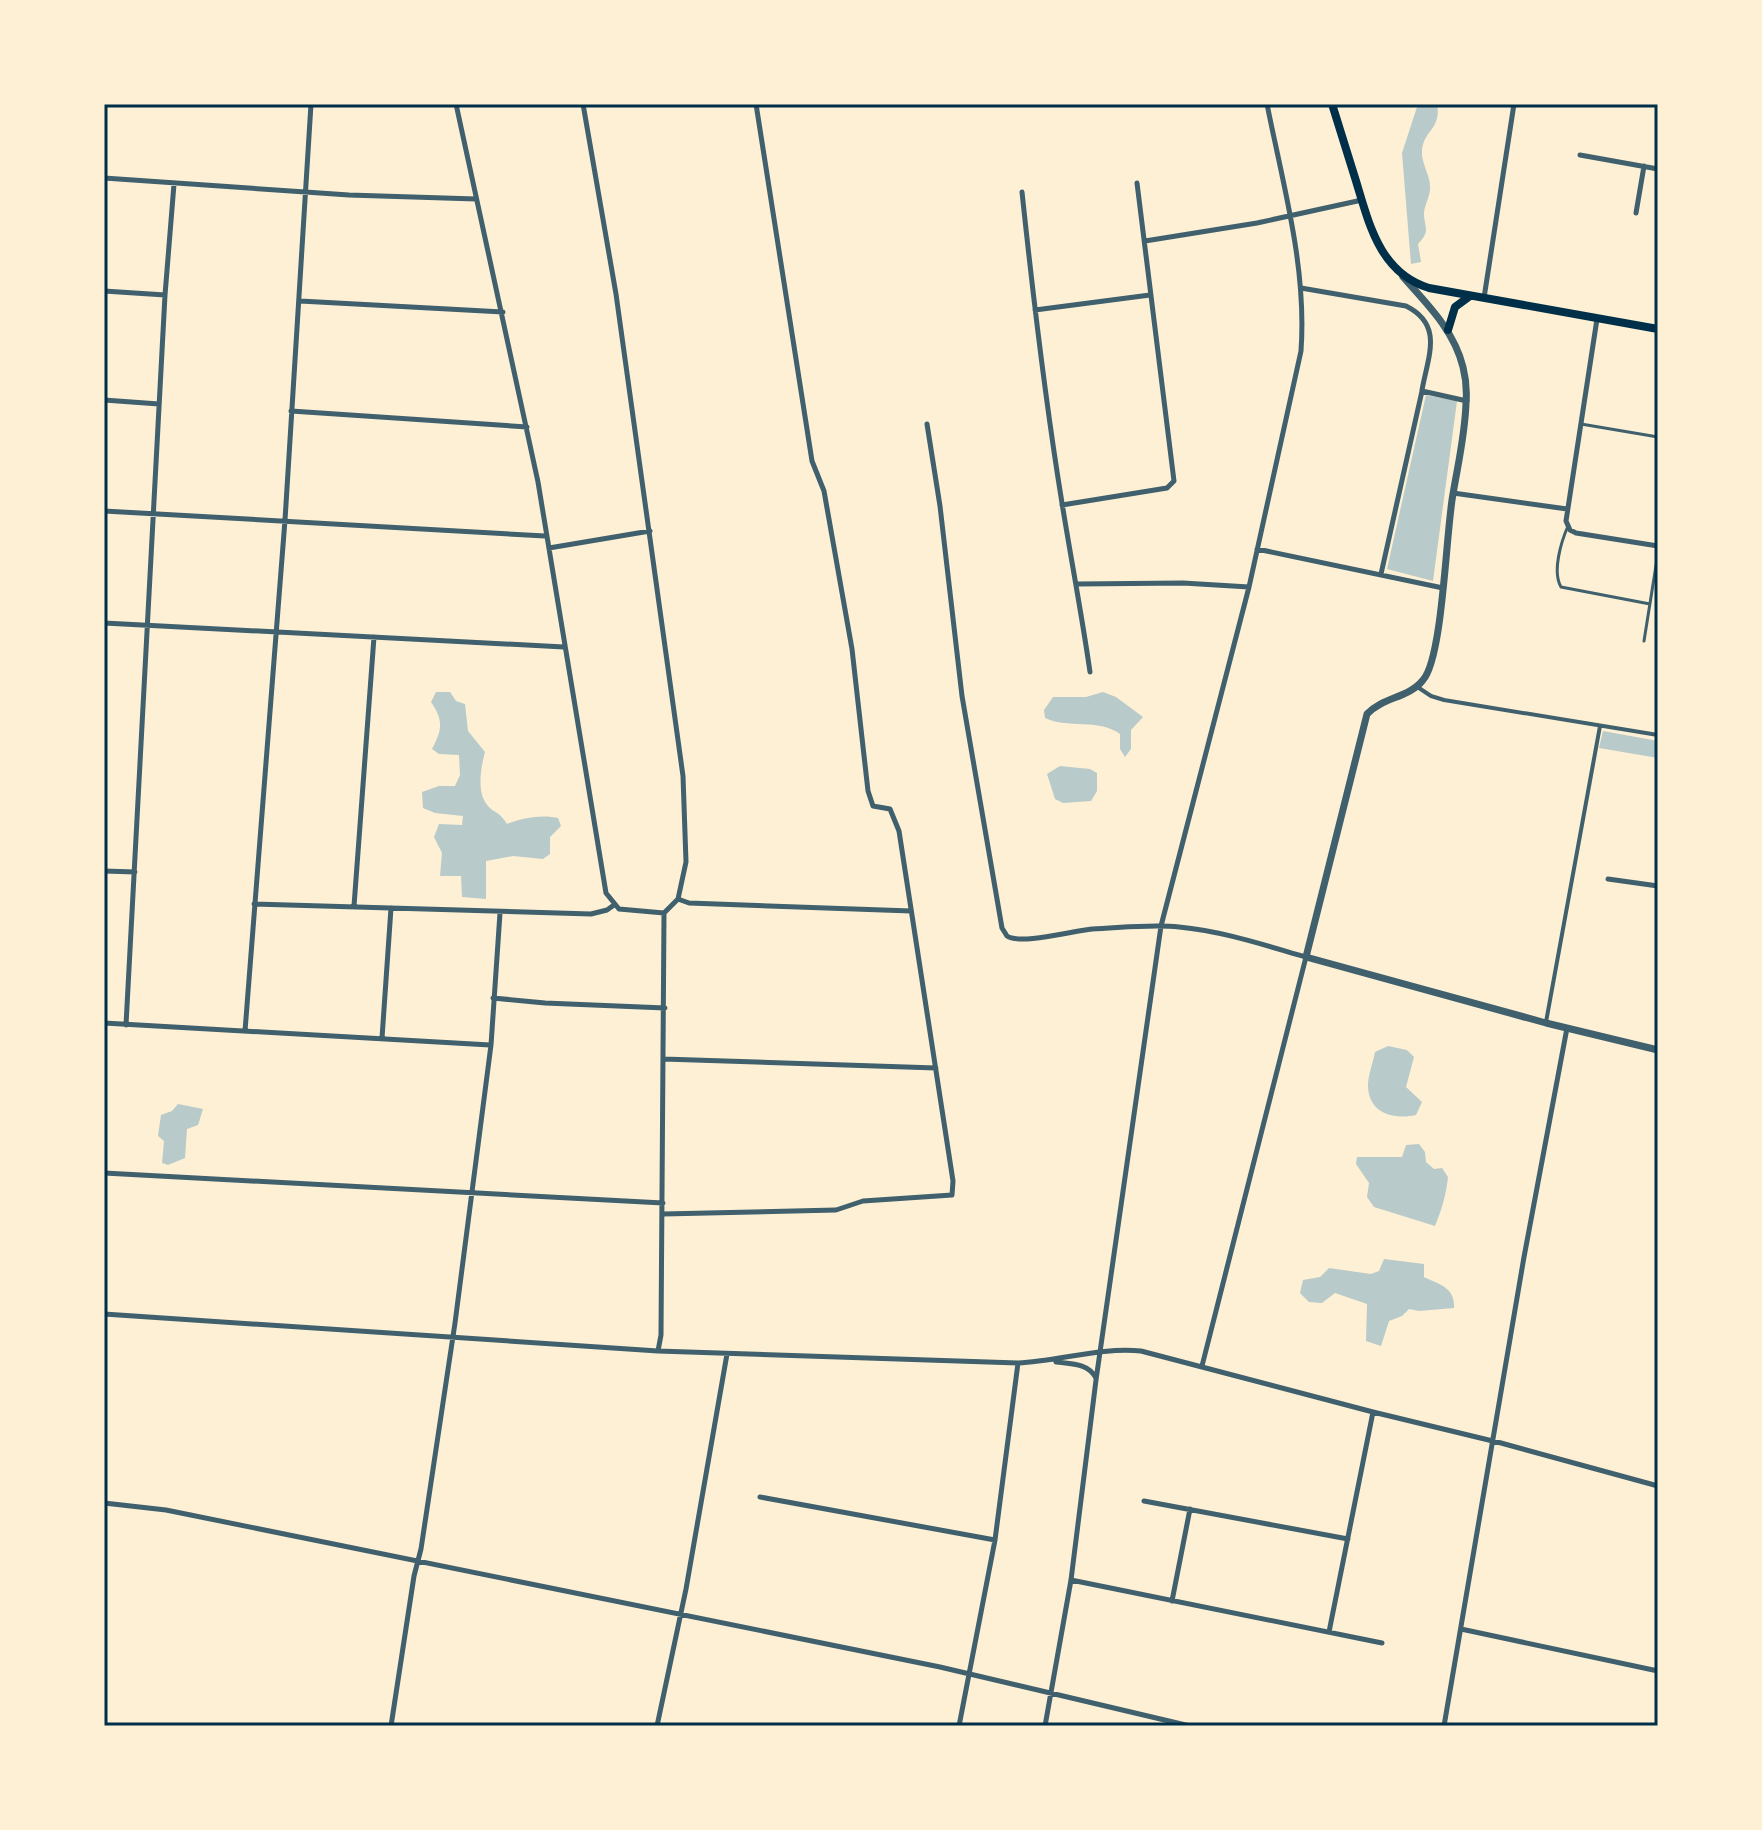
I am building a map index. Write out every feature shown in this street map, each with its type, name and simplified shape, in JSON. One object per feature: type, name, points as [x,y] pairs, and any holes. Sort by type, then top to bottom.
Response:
[{"type":"main road","points":[[1332,104],[1376,240],[1402,276],[1429,288],[1658,329]]},
{"type":"main road","points":[[1448,330],[1455,307],[1471,296]]},
{"type":"street","points":[[245,1031],[285,520],[311,104]]},
{"type":"street","points":[[456,104],[538,482],[606,893],[614,905],[625,911],[664,913]]},
{"type":"street","points":[[583,104],[616,294],[683,776],[686,862],[678,899],[664,913],[663,1214],[661,1335],[658,1351]]},
{"type":"street","points":[[663,1214],[836,1210],[863,1201],[952,1195],[953,1181],[896,820],[890,809],[873,806],[868,791],[852,649],[824,491],[812,461],[756,104]]},
{"type":"street","points":[[1045,1726],[1071,1580],[1096,1380],[1161,926],[1249,587],[1301,351],[1301,288],[1267,104]]},
{"type":"street","points":[[1484,298],[1514,104]]},
{"type":"street","points":[[1580,155],[1658,169]]},
{"type":"street","points":[[1636,213],[1644,166]]},
{"type":"street","points":[[104,178],[305,192],[476,199]]},
{"type":"street","points":[[1062,505],[1167,488],[1174,481],[1137,183]]},
{"type":"street","points":[[126,1025],[165,295],[174,184]]},
{"type":"street","points":[[1022,192],[1062,505],[1078,584],[1090,672]]},
{"type":"street","points":[[1145,241],[1290,217],[1362,200]]},
{"type":"street","points":[[1202,1366],[1367,714],[1384,701],[1416,686],[1428,673],[1443,588],[1467,401],[1464,370],[1448,330],[1402,276]]},
{"type":"street","points":[[1301,288],[1406,306],[1427,321],[1430,331],[1422,391],[1381,574]]},
{"type":"street","points":[[104,291],[165,295]]},
{"type":"street","points":[[1035,310],[1150,295]]},
{"type":"street","points":[[300,301],[503,312]]},
{"type":"street","points":[[1597,318],[1567,509],[1568,526],[1576,533],[1658,546]]},
{"type":"street","points":[[1422,391],[1467,401]]},
{"type":"street","points":[[104,400],[159,404]]},
{"type":"street","points":[[291,411],[527,427]]},
{"type":"street","points":[[927,424],[940,506],[962,696],[1002,928],[1013,940],[1023,941],[1065,932],[1161,926],[1224,935],[1546,1023],[1658,1050]]},
{"type":"street","points":[[1453,493],[1567,509]]},
{"type":"street","points":[[104,511],[545,536]]},
{"type":"street","points":[[549,548],[650,531]]},
{"type":"street","points":[[1257,549],[1443,588]]},
{"type":"street","points":[[1078,584],[1167,583],[1249,587]]},
{"type":"street","points":[[104,623],[564,647]]},
{"type":"street","points":[[354,906],[374,637]]},
{"type":"street","points":[[1416,686],[1443,700],[1658,735]]},
{"type":"street","points":[[1546,1023],[1600,726]]},
{"type":"street","points":[[104,871],[135,872]]},
{"type":"street","points":[[1608,879],[1658,886]]},
{"type":"street","points":[[678,899],[689,903],[911,911]]},
{"type":"street","points":[[254,904],[591,914],[614,905]]},
{"type":"street","points":[[382,1038],[391,908]]},
{"type":"street","points":[[391,1726],[452,1337],[491,1045],[500,913]]},
{"type":"street","points":[[493,998],[665,1008]]},
{"type":"street","points":[[104,1023],[491,1045]]},
{"type":"street","points":[[1444,1726],[1567,1028]]},
{"type":"street","points":[[663,1059],[936,1068]]},
{"type":"street","points":[[104,1173],[663,1203]]},
{"type":"street","points":[[104,1314],[727,1354],[1018,1363],[1123,1349],[1202,1366],[1658,1486]]},
{"type":"street","points":[[657,1726],[681,1615],[727,1354]]},
{"type":"street","points":[[1047,1361],[1082,1366],[1093,1373],[1096,1380]]},
{"type":"street","points":[[959,1726],[995,1540],[1018,1363]]},
{"type":"street","points":[[1329,1632],[1373,1412]]},
{"type":"street","points":[[760,1497],[995,1540]]},
{"type":"street","points":[[1144,1501],[1348,1539]]},
{"type":"street","points":[[104,1503],[166,1510],[950,1669],[1190,1726]]},
{"type":"street","points":[[1172,1601],[1190,1509]]},
{"type":"street","points":[[1071,1580],[1382,1643]]},
{"type":"street","points":[[1461,1629],[1658,1671]]},
{"type":"lane","points":[[1581,424],[1658,437]]},
{"type":"lane","points":[[1568,526],[1556,578],[1561,587],[1650,604]]},
{"type":"lane","points":[[1644,641],[1658,553]]},
{"type":"shaded area","points":[[1418,104],[1437,104],[1438,113],[1425,140],[1422,155],[1430,190],[1424,213],[1426,231],[1418,244],[1421,262],[1411,264],[1402,153]]},
{"type":"shaded area","points":[[1426,395],[1457,401],[1433,581],[1387,569]]},
{"type":"shaded area","points":[[436,692],[450,692],[456,701],[465,704],[468,731],[485,752],[481,787],[488,806],[507,824],[546,816],[558,818],[561,826],[550,837],[550,854],[543,859],[513,856],[486,861],[486,899],[462,897],[461,876],[440,876],[442,853],[434,837],[439,824],[462,825],[463,816],[435,813],[423,808],[422,792],[439,786],[455,786],[460,775],[459,755],[439,754],[432,749],[440,726],[431,702]]},
{"type":"shaded area","points":[[1103,692],[1116,697],[1143,717],[1131,730],[1131,749],[1125,757],[1120,749],[1120,734],[1111,729],[1045,718],[1044,710],[1053,697],[1086,697]]},
{"type":"shaded area","points":[[1603,731],[1658,741],[1658,758],[1599,748]]},
{"type":"shaded area","points":[[1060,766],[1090,769],[1097,773],[1097,791],[1091,801],[1063,803],[1055,799],[1047,774]]},
{"type":"shaded area","points":[[1388,1046],[1407,1050],[1414,1057],[1406,1087],[1422,1102],[1416,1115],[1399,1116],[1383,1112],[1369,1095],[1368,1081],[1375,1052]]},
{"type":"shaded area","points":[[178,1104],[203,1109],[198,1125],[187,1129],[185,1158],[168,1165],[162,1163],[164,1141],[158,1136],[161,1115],[172,1111]]},
{"type":"shaded area","points":[[1419,1144],[1425,1152],[1426,1162],[1434,1169],[1442,1168],[1448,1177],[1435,1226],[1374,1207],[1367,1197],[1369,1183],[1356,1164],[1357,1157],[1402,1157],[1406,1145]]},
{"type":"shaded area","points":[[1384,1259],[1424,1264],[1424,1277],[1449,1292],[1454,1308],[1409,1309],[1402,1316],[1389,1321],[1381,1346],[1366,1341],[1367,1304],[1335,1293],[1322,1303],[1309,1302],[1300,1293],[1303,1280],[1320,1277],[1329,1268],[1371,1274],[1379,1271]]}]
